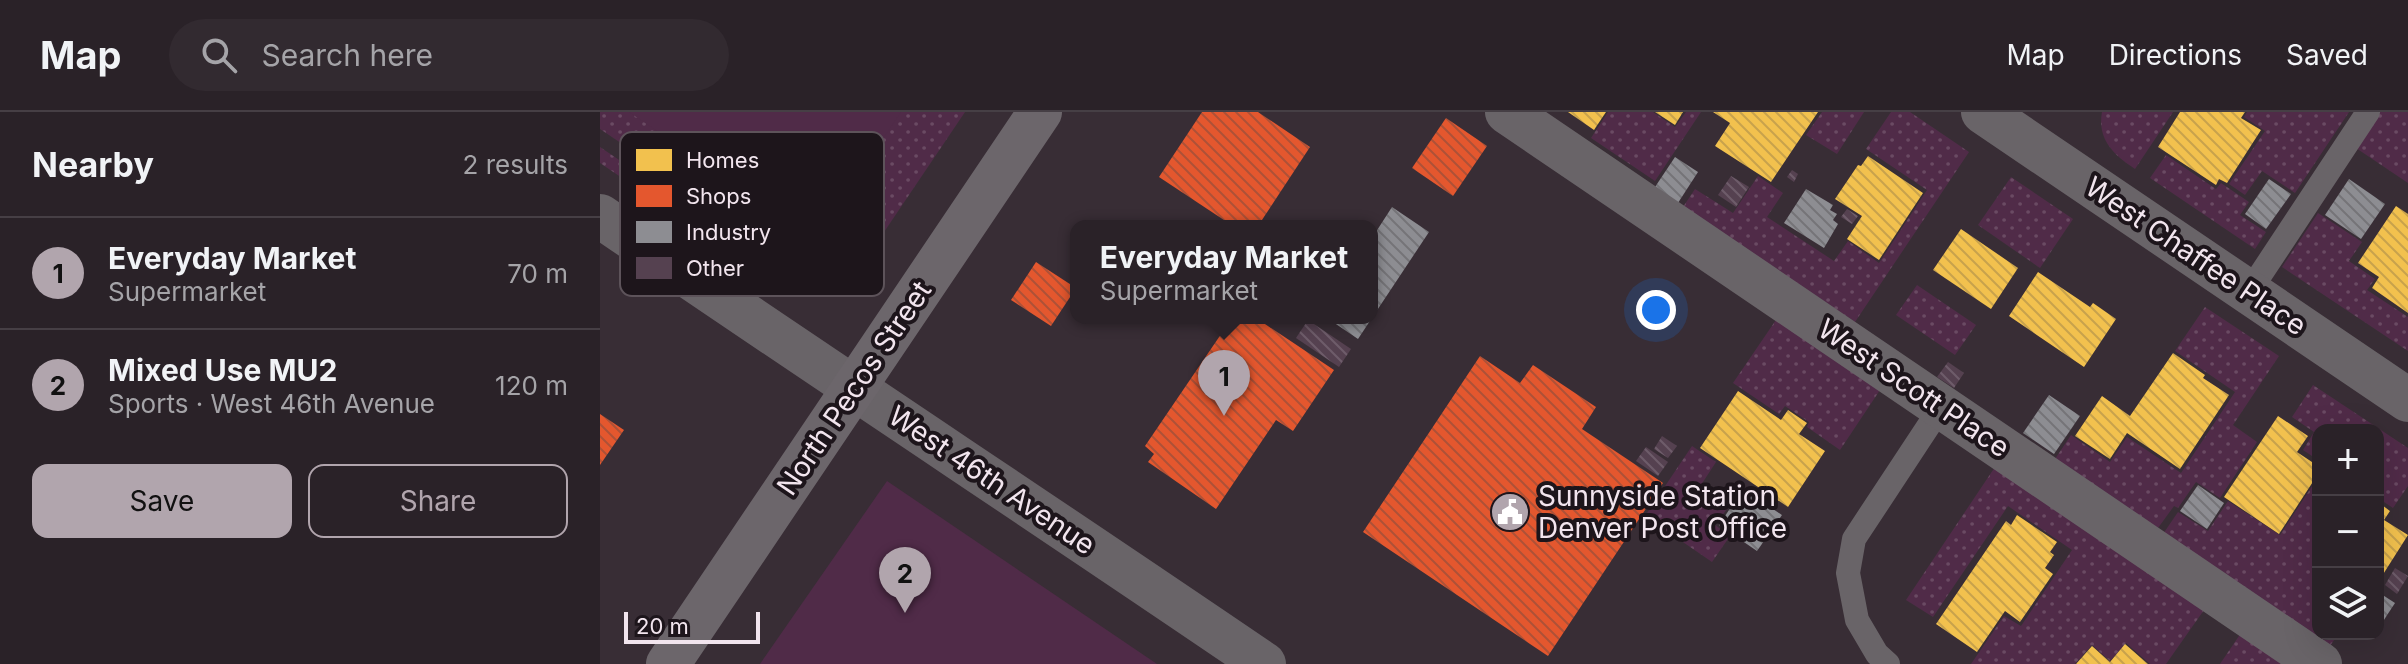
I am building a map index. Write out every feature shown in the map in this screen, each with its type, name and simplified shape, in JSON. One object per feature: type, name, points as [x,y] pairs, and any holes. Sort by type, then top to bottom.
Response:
[{"type":"main road","name":"North Pecos Street","points":[[668,664],[1040,112]]},
{"type":"street","name":"West Scott Place","points":[[1507,112],[2320,664]]},
{"type":"street","name":"West Chaffee Place","points":[[1983,112],[2034,126],[2249,292],[2408,400]]},
{"type":"street","name":"West 46th Avenue","points":[[600,216],[620,230]]},
{"type":"street","name":"West 46th Avenue","points":[[716,296],[1264,664]]},
{"type":"lane","points":[[2249,292],[2368,112]]},
{"type":"lane","points":[[1888,664],[1877,654],[1857,620],[1848,573],[1854,539],[1941,407]]},
{"type":"shaded area","points":[[600,112],[965,112],[884,232],[884,132],[620,132],[620,142],[600,129]]},
{"type":"shaded area","points":[[629,112],[901,112],[884,137],[884,132],[659,132]]},
{"type":"shaded area","points":[[1608,112],[1653,112],[1675,127],[1686,112],[1701,112],[1655,181],[1591,138]]},
{"type":"shaded area","points":[[1822,112],[1864,112],[1837,154],[1806,135]]},
{"type":"shaded area","points":[[1891,112],[1910,112],[1969,152],[1855,322],[1683,207],[1695,189],[1733,213],[1758,176],[1783,193],[1767,217],[1834,261],[1848,241],[1879,263],[1927,190],[1866,149]]},
{"type":"shaded area","points":[[2102,112],[2173,112],[2135,169],[2109,146],[2102,131]]},
{"type":"shaded area","points":[[2247,112],[2349,112],[2295,193],[2262,171],[2245,195],[2229,184],[2265,131],[2244,117]]},
{"type":"shaded area","points":[[2376,112],[2408,112],[2408,183],[2353,146]]},
{"type":"shaded area","points":[[600,147],[620,161],[620,177],[600,163]]},
{"type":"shaded area","points":[[2166,155],[2216,189],[2221,183],[2249,202],[2240,215],[2266,232],[2255,249],[2150,178]]},
{"type":"shaded area","points":[[2011,177],[2073,219],[2040,268],[1978,225]]},
{"type":"shaded area","points":[[2318,213],[2362,242],[2349,261],[2375,279],[2367,290],[2408,317],[2408,351],[2282,267]]},
{"type":"shaded area","points":[[1917,285],[1976,325],[1955,355],[1896,315]]},
{"type":"shaded area","points":[[2205,307],[2279,356],[2233,425],[2257,442],[2220,498],[2196,482],[2178,508],[2174,506],[2158,528],[2055,459],[2071,435],[2110,462],[2127,437],[2181,473],[2235,392],[2175,351]]},
{"type":"shaded area","points":[[1778,317],[1882,387],[1840,450],[1807,427],[1809,422],[1785,406],[1779,414],[1733,383]]},
{"type":"shaded area","points":[[2313,385],[2372,424],[2312,424],[2312,431],[2292,417]]},
{"type":"shaded area","points":[[2384,432],[2408,448],[2408,486],[2393,508],[2384,502]]},
{"type":"shaded area","points":[[2312,435],[2312,456],[2303,450]]},
{"type":"shaded area","points":[[1692,446],[1716,462],[1701,485],[1730,505],[1715,525],[1730,536],[1712,562],[1645,516]]},
{"type":"shaded area","points":[[1995,467],[2204,610],[2166,664],[2150,664],[2126,643],[2110,661],[2092,645],[2075,664],[1971,664],[2004,616],[2021,626],[2072,550],[2008,506],[1933,617],[1906,600]]},
{"type":"shaded area","points":[[887,481],[1157,664],[760,664]]},
{"type":"shaded area","points":[[2312,486],[2312,634],[2163,534],[2178,512],[2208,531],[2228,501],[2280,535]]},
{"type":"shaded area","points":[[2241,633],[2288,664],[2220,664]]},
{"type":"building: Homes","points":[[1568,112],[1606,112],[1594,130]]},
{"type":"building: Homes","points":[[1655,112],[1683,112],[1675,125]]},
{"type":"building: Homes","points":[[1713,112],[1818,112],[1771,182],[1715,146],[1730,123]]},
{"type":"building: Homes","points":[[2180,112],[2245,112],[2241,118],[2261,130],[2227,183],[2219,179],[2216,185],[2158,147]]},
{"type":"building: Homes","points":[[1868,156],[1923,193],[1879,260],[1847,239],[1862,216],[1835,199],[1858,165],[1861,166]]},
{"type":"building: Homes","points":[[2396,206],[2408,214],[2408,313],[2372,288],[2379,277],[2358,263]]},
{"type":"building: Homes","points":[[1961,229],[2018,268],[1991,309],[1933,270]]},
{"type":"building: Homes","points":[[2038,272],[2090,307],[2093,303],[2116,319],[2084,367],[2009,316]]},
{"type":"building: Homes","points":[[2173,353],[2229,395],[2180,469],[2127,433],[2110,459],[2075,436],[2102,396],[2130,416]]},
{"type":"building: Homes","points":[[1738,391],[1781,420],[1788,410],[1807,423],[1799,434],[1825,451],[1788,507],[1700,448]]},
{"type":"building: Homes","points":[[2278,416],[2308,436],[2297,452],[2312,462],[2312,483],[2279,534],[2224,497]]},
{"type":"building: Homes","points":[[2384,506],[2390,511],[2384,520]]},
{"type":"building: Homes","points":[[2017,515],[2057,542],[2050,552],[2054,555],[2045,568],[2053,574],[2020,622],[2005,611],[1977,652],[1936,624],[2006,521],[2011,525]]},
{"type":"building: Homes","points":[[2384,520],[2408,535],[2384,573]]},
{"type":"building: Homes","points":[[2125,644],[2148,664],[2076,664],[2092,646],[2110,662]]},
{"type":"building: Shops","points":[[1202,112],[1258,112],[1310,147],[1262,220],[1224,220],[1159,177]]},
{"type":"building: Shops","points":[[1446,118],[1487,146],[1453,196],[1412,168]]},
{"type":"building: Shops","points":[[1036,262],[1070,284],[1070,297],[1051,326],[1011,300]]},
{"type":"building: Shops","points":[[1228,324],[1265,324],[1334,370],[1293,431],[1276,420],[1216,509],[1148,462],[1154,454],[1145,446]]},
{"type":"building: Shops","points":[[1480,356],[1520,383],[1533,365],[1596,407],[1582,429],[1663,483],[1548,656],[1363,532]]},
{"type":"building: Shops","points":[[600,414],[624,430],[600,465]]},
{"type":"building: Industry","points":[[1675,157],[1698,172],[1676,206],[1653,190]]},
{"type":"building: Industry","points":[[2269,179],[2291,194],[2266,229],[2245,214]]},
{"type":"building: Industry","points":[[2349,179],[2385,204],[2361,239],[2325,215]]},
{"type":"building: Industry","points":[[1806,189],[1833,205],[1830,210],[1837,214],[1833,220],[1838,224],[1824,248],[1784,223]]},
{"type":"building: Industry","points":[[1392,207],[1429,232],[1378,309],[1378,229]]},
{"type":"building: Industry","points":[[1336,324],[1368,324],[1358,339]]},
{"type":"building: Industry","points":[[2049,395],[2080,416],[2054,454],[2023,433]]},
{"type":"building: Industry","points":[[2198,485],[2224,503],[2207,529],[2180,511]]},
{"type":"building: Industry","points":[[1743,489],[1782,515],[1757,551],[1719,525]]},
{"type":"building: Industry","points":[[2384,596],[2395,603],[2384,620]]},
{"type":"building: Other","points":[[1792,170],[1798,174],[1794,182],[1787,177]]},
{"type":"building: Other","points":[[1731,176],[1749,187],[1736,207],[1718,195]]},
{"type":"building: Other","points":[[1847,209],[1858,216],[1852,224],[1841,217]]},
{"type":"building: Other","points":[[1305,324],[1314,324],[1351,349],[1339,367],[1296,338]]},
{"type":"building: Other","points":[[1948,362],[1964,373],[1954,388],[1937,377]]},
{"type":"building: Other","points":[[1662,436],[1677,446],[1668,458],[1654,449]]},
{"type":"building: Other","points":[[1646,447],[1668,462],[1658,476],[1636,461]]},
{"type":"building: Other","points":[[2395,568],[2408,576],[2397,594],[2385,585]]},
{"type":"place","name":"Everyday Market","points":[[1224,416]]},
{"type":"place","name":"Sunnyside Station Denver Post Office","points":[[1510,512]]},
{"type":"place","name":"Mixed Use MU2","points":[[905,613]]}]
